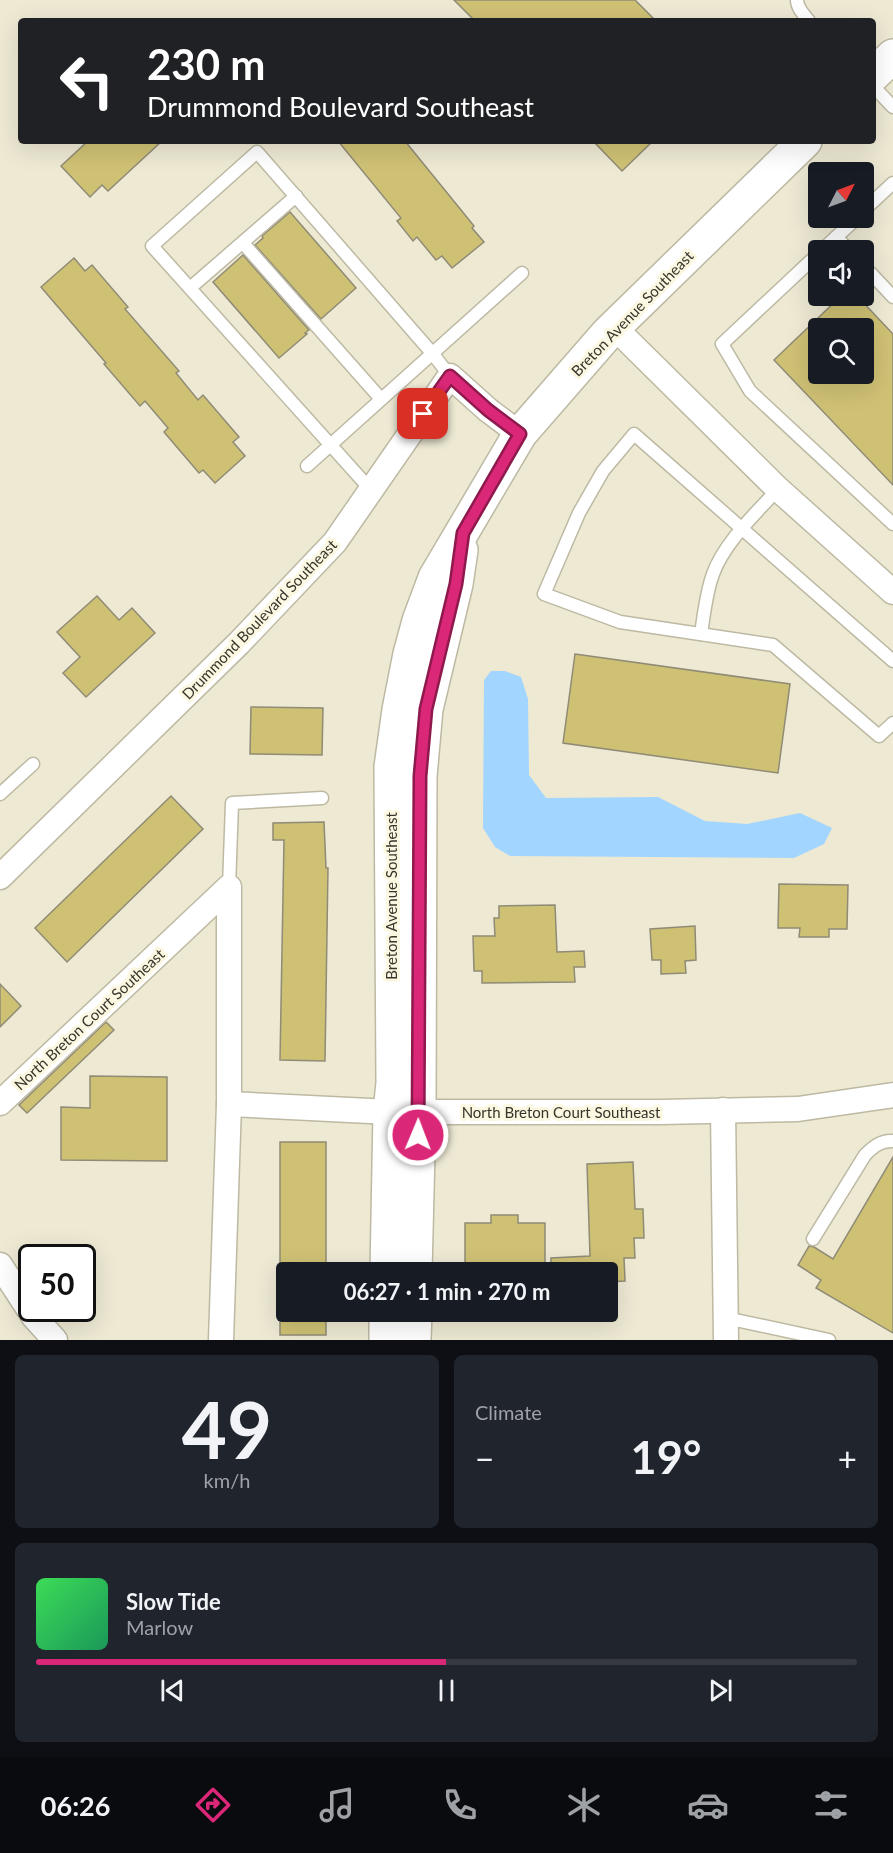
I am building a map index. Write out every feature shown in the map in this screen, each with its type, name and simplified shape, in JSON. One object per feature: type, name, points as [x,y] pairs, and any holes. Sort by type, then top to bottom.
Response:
[{"type":"main road","points":[[876,72],[893,56]]},
{"type":"main road","name":"Breton Avenue Southeast","points":[[388,1262],[404,1112],[420,776],[426,709],[456,584],[463,533],[520,434],[614,327],[802,144]]},
{"type":"main road","name":"Breton Avenue Southeast","points":[[404,1112],[414,1262]]},
{"type":"main road","points":[[386,1322],[386,1340]]},
{"type":"main road","points":[[414,1340],[415,1322]]},
{"type":"street","points":[[614,327],[778,489],[893,592]]},
{"type":"street","points":[[450,376],[488,410],[520,434]]},
{"type":"street","name":"Drummond Boulevard Southeast","points":[[0,877],[263,618],[335,542],[450,376]]},
{"type":"street","points":[[221,1340],[229,1104],[230,887]]},
{"type":"street","name":"North Breton Court Southeast","points":[[0,1103],[230,887]]},
{"type":"street","name":"North Breton Court Southeast","points":[[229,1104],[404,1112],[723,1110],[798,1108],[893,1095]]},
{"type":"street","points":[[723,1110],[726,1329]]},
{"type":"street","points":[[0,1265],[34,1317],[55,1340]]},
{"type":"lane","points":[[798,1],[807,18]]},
{"type":"lane","points":[[876,89],[893,107]]},
{"type":"lane","points":[[370,490],[152,246],[257,152],[432,352],[450,376]]},
{"type":"lane","points":[[874,201],[893,183]]},
{"type":"lane","points":[[190,288],[296,196]]},
{"type":"lane","points":[[833,240],[846,228]]},
{"type":"lane","points":[[836,237],[839,240]]},
{"type":"lane","points":[[243,243],[381,399]]},
{"type":"lane","points":[[808,263],[722,344],[750,391],[893,524]]},
{"type":"lane","points":[[307,466],[522,273]]},
{"type":"lane","points":[[874,277],[893,297]]},
{"type":"lane","points":[[893,661],[634,434],[603,471],[579,513],[544,594],[620,622],[773,645],[879,736],[893,723]]},
{"type":"lane","points":[[701,634],[713,573],[742,528],[778,489]]},
{"type":"lane","points":[[0,794],[33,764]]},
{"type":"lane","points":[[230,887],[232,803],[322,798]]},
{"type":"lane","points":[[813,1239],[865,1155],[876,1145],[893,1141]]},
{"type":"lane","points":[[726,1329],[829,1340]]},
{"type":"water","points":[[491,671],[505,671],[521,677],[528,699],[529,775],[546,798],[658,797],[705,821],[747,824],[800,813],[832,828],[824,844],[794,858],[510,856],[495,847],[483,828],[484,680]]},
{"type":"building","points":[[454,0],[635,0],[653,18],[472,18]]},
{"type":"building","points":[[85,144],[159,144],[108,191],[102,185],[90,197],[61,166]]},
{"type":"building","points":[[340,144],[407,144],[474,226],[472,228],[484,242],[452,268],[442,256],[436,260],[417,237],[413,241],[397,221],[401,218]]},
{"type":"building","points":[[596,144],[650,144],[622,171]]},
{"type":"building","points":[[290,212],[356,288],[321,319],[255,245]]},
{"type":"building","points":[[243,255],[309,330],[279,358],[213,282]]},
{"type":"building","points":[[74,258],[85,271],[92,265],[128,307],[125,309],[179,371],[176,373],[198,400],[203,395],[239,437],[233,442],[245,456],[215,483],[203,470],[199,473],[164,432],[168,428],[145,401],[140,406],[41,287]]},
{"type":"building","points":[[831,306],[866,306],[893,334],[893,485],[774,360],[808,328],[808,384],[874,384],[874,318],[818,318]]},
{"type":"building","points":[[97,596],[119,620],[132,608],[155,633],[86,697],[63,673],[80,657],[57,632]]},
{"type":"building","points":[[575,654],[790,684],[778,773],[563,743]]},
{"type":"building","points":[[251,707],[323,708],[322,755],[250,754]]},
{"type":"building","points":[[171,796],[203,829],[67,962],[35,928]]},
{"type":"building","points":[[324,822],[326,868],[328,868],[325,1061],[280,1060],[284,840],[273,840],[273,823]]},
{"type":"building","points":[[779,884],[848,885],[847,929],[829,929],[829,937],[799,937],[800,928],[778,928]]},
{"type":"building","points":[[555,905],[557,952],[584,951],[585,967],[574,967],[575,982],[482,983],[482,971],[474,971],[473,936],[495,936],[494,918],[499,918],[499,906]]},
{"type":"building","points":[[695,926],[696,960],[685,961],[686,973],[661,974],[661,960],[652,960],[650,929]]},
{"type":"building","points":[[0,984],[21,1006],[0,1027]]},
{"type":"building","points":[[106,1022],[114,1030],[27,1113],[19,1105]]},
{"type":"building","points":[[90,1076],[167,1077],[167,1161],[61,1160],[61,1107],[90,1108]]},
{"type":"building","points":[[280,1142],[326,1142],[326,1262],[280,1262]]},
{"type":"building","points":[[893,1157],[893,1333],[816,1288],[821,1280],[798,1265],[809,1246],[833,1259]]},
{"type":"building","points":[[633,1162],[635,1209],[643,1209],[644,1238],[634,1238],[635,1258],[624,1258],[625,1281],[618,1281],[618,1262],[551,1262],[551,1258],[590,1256],[587,1164]]},
{"type":"building","points":[[491,1215],[518,1215],[518,1223],[545,1223],[545,1262],[465,1262],[465,1223],[491,1223]]},
{"type":"building","points":[[280,1322],[326,1322],[326,1335],[280,1335]]},
{"type":"route","points":[[418,1135],[420,776],[426,709],[456,584],[463,533],[520,434],[488,410],[450,376],[423,414]]}]
